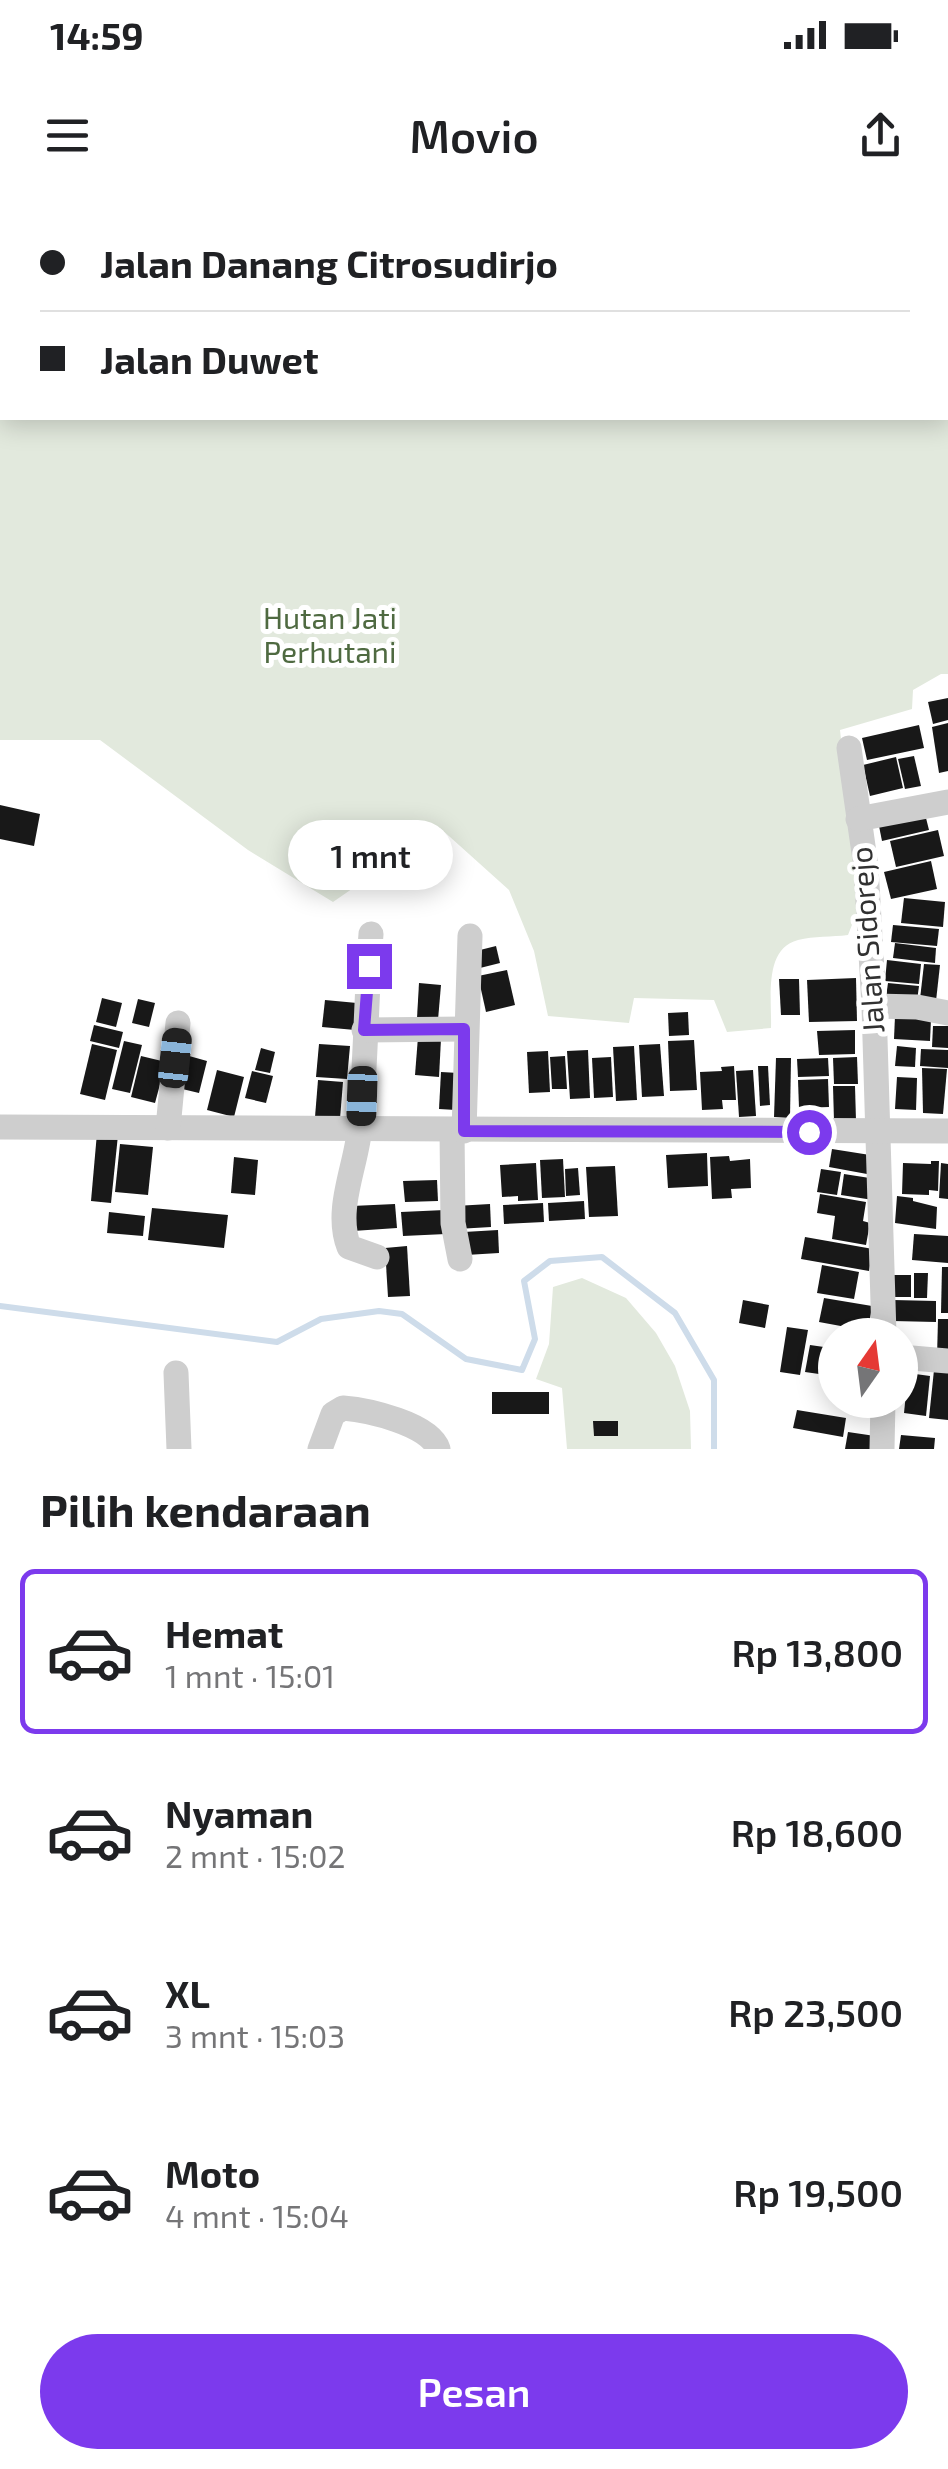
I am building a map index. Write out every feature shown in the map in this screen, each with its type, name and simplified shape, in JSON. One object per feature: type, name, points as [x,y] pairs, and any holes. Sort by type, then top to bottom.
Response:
[{"type":"street","name":"Jalan Sidorejo","points":[[850,748],[866,867],[880,1133],[884,1318]]},
{"type":"street","points":[[858,819],[948,802]]},
{"type":"street","points":[[371,934],[360,1130],[348,1180],[344,1233],[349,1247],[376,1258]]},
{"type":"street","points":[[460,1259],[453,1223],[470,936]]},
{"type":"street","points":[[874,1006],[917,1007],[948,1014]]},
{"type":"street","points":[[168,1128],[178,1023]]},
{"type":"street","points":[[364,1030],[464,1029]]},
{"type":"street","points":[[0,1127],[948,1131]]},
{"type":"street","points":[[918,1359],[948,1362]]},
{"type":"street","points":[[176,1372],[180,1449]]},
{"type":"street","points":[[320,1449],[332,1414],[343,1408],[421,1430],[434,1438],[438,1449]]},
{"type":"street","points":[[882,1449],[883,1418]]},
{"type":"green space","name":"Hutan Jati Perhutani","points":[[0,420],[948,420],[948,674],[913,690],[912,709],[840,730],[859,907],[848,935],[798,940],[779,954],[772,977],[771,1028],[727,1032],[714,1000],[634,998],[629,1023],[548,1016],[534,951],[509,890],[440,828],[333,902],[248,850],[100,740],[0,740]]},
{"type":"green space","points":[[582,1278],[626,1298],[656,1333],[675,1366],[690,1411],[691,1449],[567,1449],[562,1388],[536,1379],[549,1344],[553,1287]]},
{"type":"building","points":[[948,698],[948,720],[933,724],[928,702]]},
{"type":"building","points":[[948,723],[948,771],[939,773],[932,727]]},
{"type":"building","points":[[919,725],[924,748],[867,760],[862,738]]},
{"type":"building","points":[[914,756],[921,786],[905,789],[898,759]]},
{"type":"building","points":[[896,757],[903,788],[870,796],[863,765]]},
{"type":"building","points":[[0,805],[40,814],[34,846],[0,839]]},
{"type":"building","points":[[924,810],[929,830],[882,841],[878,821]]},
{"type":"building","points":[[938,830],[944,856],[896,867],[890,841]]},
{"type":"building","points":[[931,861],[937,889],[891,899],[884,872]]},
{"type":"building","points":[[904,898],[945,902],[943,927],[901,923]]},
{"type":"building","points":[[893,925],[939,929],[937,946],[891,942]]},
{"type":"building","points":[[895,943],[936,948],[935,963],[893,958]]},
{"type":"building","points":[[496,946],[500,963],[480,968],[476,951]]},
{"type":"building","points":[[887,960],[921,964],[919,984],[885,981]]},
{"type":"building","points":[[924,964],[940,965],[936,1001],[920,999]]},
{"type":"building","points":[[507,970],[515,1005],[486,1012],[478,976]]},
{"type":"building","points":[[856,978],[857,1021],[809,1022],[807,980]]},
{"type":"building","points":[[779,979],[799,979],[800,1015],[781,1015]]},
{"type":"building","points":[[419,983],[441,985],[438,1020],[417,1018]]},
{"type":"building","points":[[888,983],[919,986],[917,1001],[886,997]]},
{"type":"building","points":[[102,998],[122,1003],[116,1027],[96,1022]]},
{"type":"building","points":[[138,999],[155,1003],[149,1027],[132,1023]]},
{"type":"building","points":[[325,1000],[357,1003],[355,1030],[322,1027]]},
{"type":"building","points":[[688,1012],[689,1035],[669,1036],[668,1013]]},
{"type":"building","points":[[895,1016],[931,1019],[930,1041],[894,1039]]},
{"type":"building","points":[[94,1025],[123,1032],[119,1048],[90,1041]]},
{"type":"building","points":[[933,1026],[948,1026],[948,1048],[932,1047]]},
{"type":"building","points":[[855,1030],[855,1054],[819,1055],[817,1031]]},
{"type":"building","points":[[418,1037],[441,1039],[439,1077],[415,1075]]},
{"type":"building","points":[[694,1040],[697,1090],[670,1091],[668,1041]]},
{"type":"building","points":[[124,1041],[142,1045],[130,1093],[112,1089]]},
{"type":"building","points":[[92,1044],[117,1050],[105,1100],[80,1094]]},
{"type":"building","points":[[319,1044],[350,1046],[347,1079],[316,1077]]},
{"type":"building","points":[[660,1044],[664,1096],[642,1097],[639,1045]]},
{"type":"building","points":[[634,1046],[637,1100],[616,1101],[613,1047]]},
{"type":"building","points":[[897,1046],[916,1048],[915,1067],[895,1066]]},
{"type":"building","points":[[261,1048],[275,1052],[270,1073],[255,1070]]},
{"type":"building","points":[[921,1049],[948,1050],[948,1068],[920,1066]]},
{"type":"building","points":[[588,1050],[590,1098],[570,1099],[567,1051]]},
{"type":"building","points":[[548,1051],[550,1092],[529,1093],[527,1052]]},
{"type":"building","points":[[182,1054],[207,1061],[199,1093],[174,1087]]},
{"type":"building","points":[[141,1056],[166,1062],[155,1103],[131,1097]]},
{"type":"building","points":[[565,1056],[567,1089],[552,1089],[550,1057]]},
{"type":"building","points":[[611,1057],[613,1097],[594,1098],[592,1058]]},
{"type":"building","points":[[857,1057],[858,1084],[834,1084],[833,1058]]},
{"type":"building","points":[[776,1058],[791,1058],[790,1118],[774,1117]]},
{"type":"building","points":[[828,1058],[829,1076],[798,1077],[797,1059]]},
{"type":"building","points":[[734,1066],[736,1100],[722,1100],[723,1109],[702,1110],[700,1072]]},
{"type":"building","points":[[758,1066],[768,1066],[770,1105],[760,1106]]},
{"type":"building","points":[[922,1068],[947,1069],[943,1114],[923,1113]]},
{"type":"building","points":[[217,1070],[244,1077],[234,1117],[207,1110]]},
{"type":"building","points":[[753,1070],[756,1116],[739,1117],[736,1071]]},
{"type":"building","points":[[252,1071],[273,1076],[266,1103],[245,1098]]},
{"type":"building","points":[[441,1072],[459,1073],[456,1110],[439,1109]]},
{"type":"building","points":[[897,1077],[917,1078],[916,1110],[895,1109]]},
{"type":"building","points":[[828,1079],[829,1107],[799,1108],[798,1080]]},
{"type":"building","points":[[318,1080],[343,1082],[340,1119],[315,1117]]},
{"type":"building","points":[[833,1086],[855,1086],[856,1121],[834,1121]]},
{"type":"building","points":[[97,1133],[118,1135],[111,1203],[91,1201]]},
{"type":"building","points":[[120,1144],[153,1147],[148,1195],[115,1192]]},
{"type":"building","points":[[832,1149],[870,1155],[867,1174],[829,1167]]},
{"type":"building","points":[[707,1153],[708,1186],[668,1188],[666,1155]]},
{"type":"building","points":[[729,1156],[730,1161],[750,1159],[751,1188],[731,1189],[732,1198],[712,1199],[710,1157]]},
{"type":"building","points":[[234,1157],[258,1160],[255,1195],[231,1193]]},
{"type":"building","points":[[563,1159],[565,1197],[542,1198],[540,1160]]},
{"type":"building","points":[[939,1161],[938,1191],[929,1190],[929,1195],[902,1194],[903,1163]]},
{"type":"building","points":[[536,1163],[538,1200],[502,1197],[500,1165]]},
{"type":"building","points":[[941,1163],[948,1164],[948,1199],[939,1198]]},
{"type":"building","points":[[615,1166],[618,1216],[589,1217],[586,1167]]},
{"type":"building","points":[[578,1168],[580,1195],[566,1196],[565,1169]]},
{"type":"building","points":[[821,1169],[841,1172],[837,1195],[817,1192]]},
{"type":"building","points":[[844,1174],[876,1179],[873,1200],[841,1195]]},
{"type":"building","points":[[437,1180],[438,1201],[405,1202],[403,1181]]},
{"type":"building","points":[[820,1194],[866,1202],[863,1221],[870,1223],[866,1245],[832,1239],[835,1216],[817,1213]]},
{"type":"building","points":[[897,1196],[937,1207],[936,1229],[895,1223]]},
{"type":"building","points":[[584,1201],[585,1219],[549,1221],[548,1203]]},
{"type":"building","points":[[543,1203],[544,1222],[504,1224],[503,1205]]},
{"type":"building","points":[[395,1204],[397,1228],[353,1231],[352,1206]]},
{"type":"building","points":[[490,1204],[491,1227],[457,1229],[455,1206]]},
{"type":"building","points":[[152,1208],[228,1215],[224,1248],[148,1240]]},
{"type":"building","points":[[445,1210],[446,1234],[403,1236],[401,1212]]},
{"type":"building","points":[[109,1212],[145,1216],[143,1236],[107,1233]]},
{"type":"building","points":[[498,1230],[499,1253],[466,1255],[464,1232]]},
{"type":"building","points":[[914,1234],[948,1236],[948,1263],[912,1260]]},
{"type":"building","points":[[805,1237],[873,1249],[869,1271],[801,1259]]},
{"type":"building","points":[[407,1246],[410,1296],[388,1297],[385,1248]]},
{"type":"building","points":[[822,1265],[859,1272],[854,1299],[817,1293]]},
{"type":"building","points":[[942,1267],[948,1267],[948,1313],[941,1313]]},
{"type":"building","points":[[914,1273],[928,1273],[927,1298],[914,1298]]},
{"type":"building","points":[[893,1275],[911,1275],[911,1297],[893,1297]]},
{"type":"building","points":[[824,1298],[872,1306],[870,1318],[820,1318]]},
{"type":"building","points":[[743,1300],[769,1305],[765,1328],[739,1323]]},
{"type":"building","points":[[893,1300],[936,1301],[936,1322],[893,1318]]},
{"type":"building","points":[[938,1319],[948,1319],[948,1358],[937,1357]]},
{"type":"building","points":[[787,1327],[808,1330],[800,1375],[780,1372]]},
{"type":"building","points":[[810,1345],[818,1346],[818,1374],[805,1372]]},
{"type":"building","points":[[934,1370],[948,1371],[948,1420],[929,1418]]},
{"type":"building","points":[[918,1374],[930,1376],[926,1416],[918,1415]]},
{"type":"building","points":[[492,1392],[549,1392],[549,1414],[492,1414]]},
{"type":"building","points":[[797,1410],[818,1413],[818,1418],[846,1418],[843,1437],[793,1428]]},
{"type":"building","points":[[593,1421],[618,1421],[618,1436],[594,1436]]},
{"type":"building","points":[[848,1432],[875,1436],[872,1449],[845,1449]]},
{"type":"building","points":[[901,1435],[935,1438],[934,1449],[899,1449]]},
{"type":"waterway","points":[[0,1306],[277,1342],[321,1319],[379,1311],[402,1314],[466,1359],[522,1370],[535,1339],[524,1281],[550,1261],[602,1257],[675,1313],[714,1380],[714,1449]]},
{"type":"route","points":[[369,966],[364,1030],[464,1029],[464,1131],[809,1132]]}]
